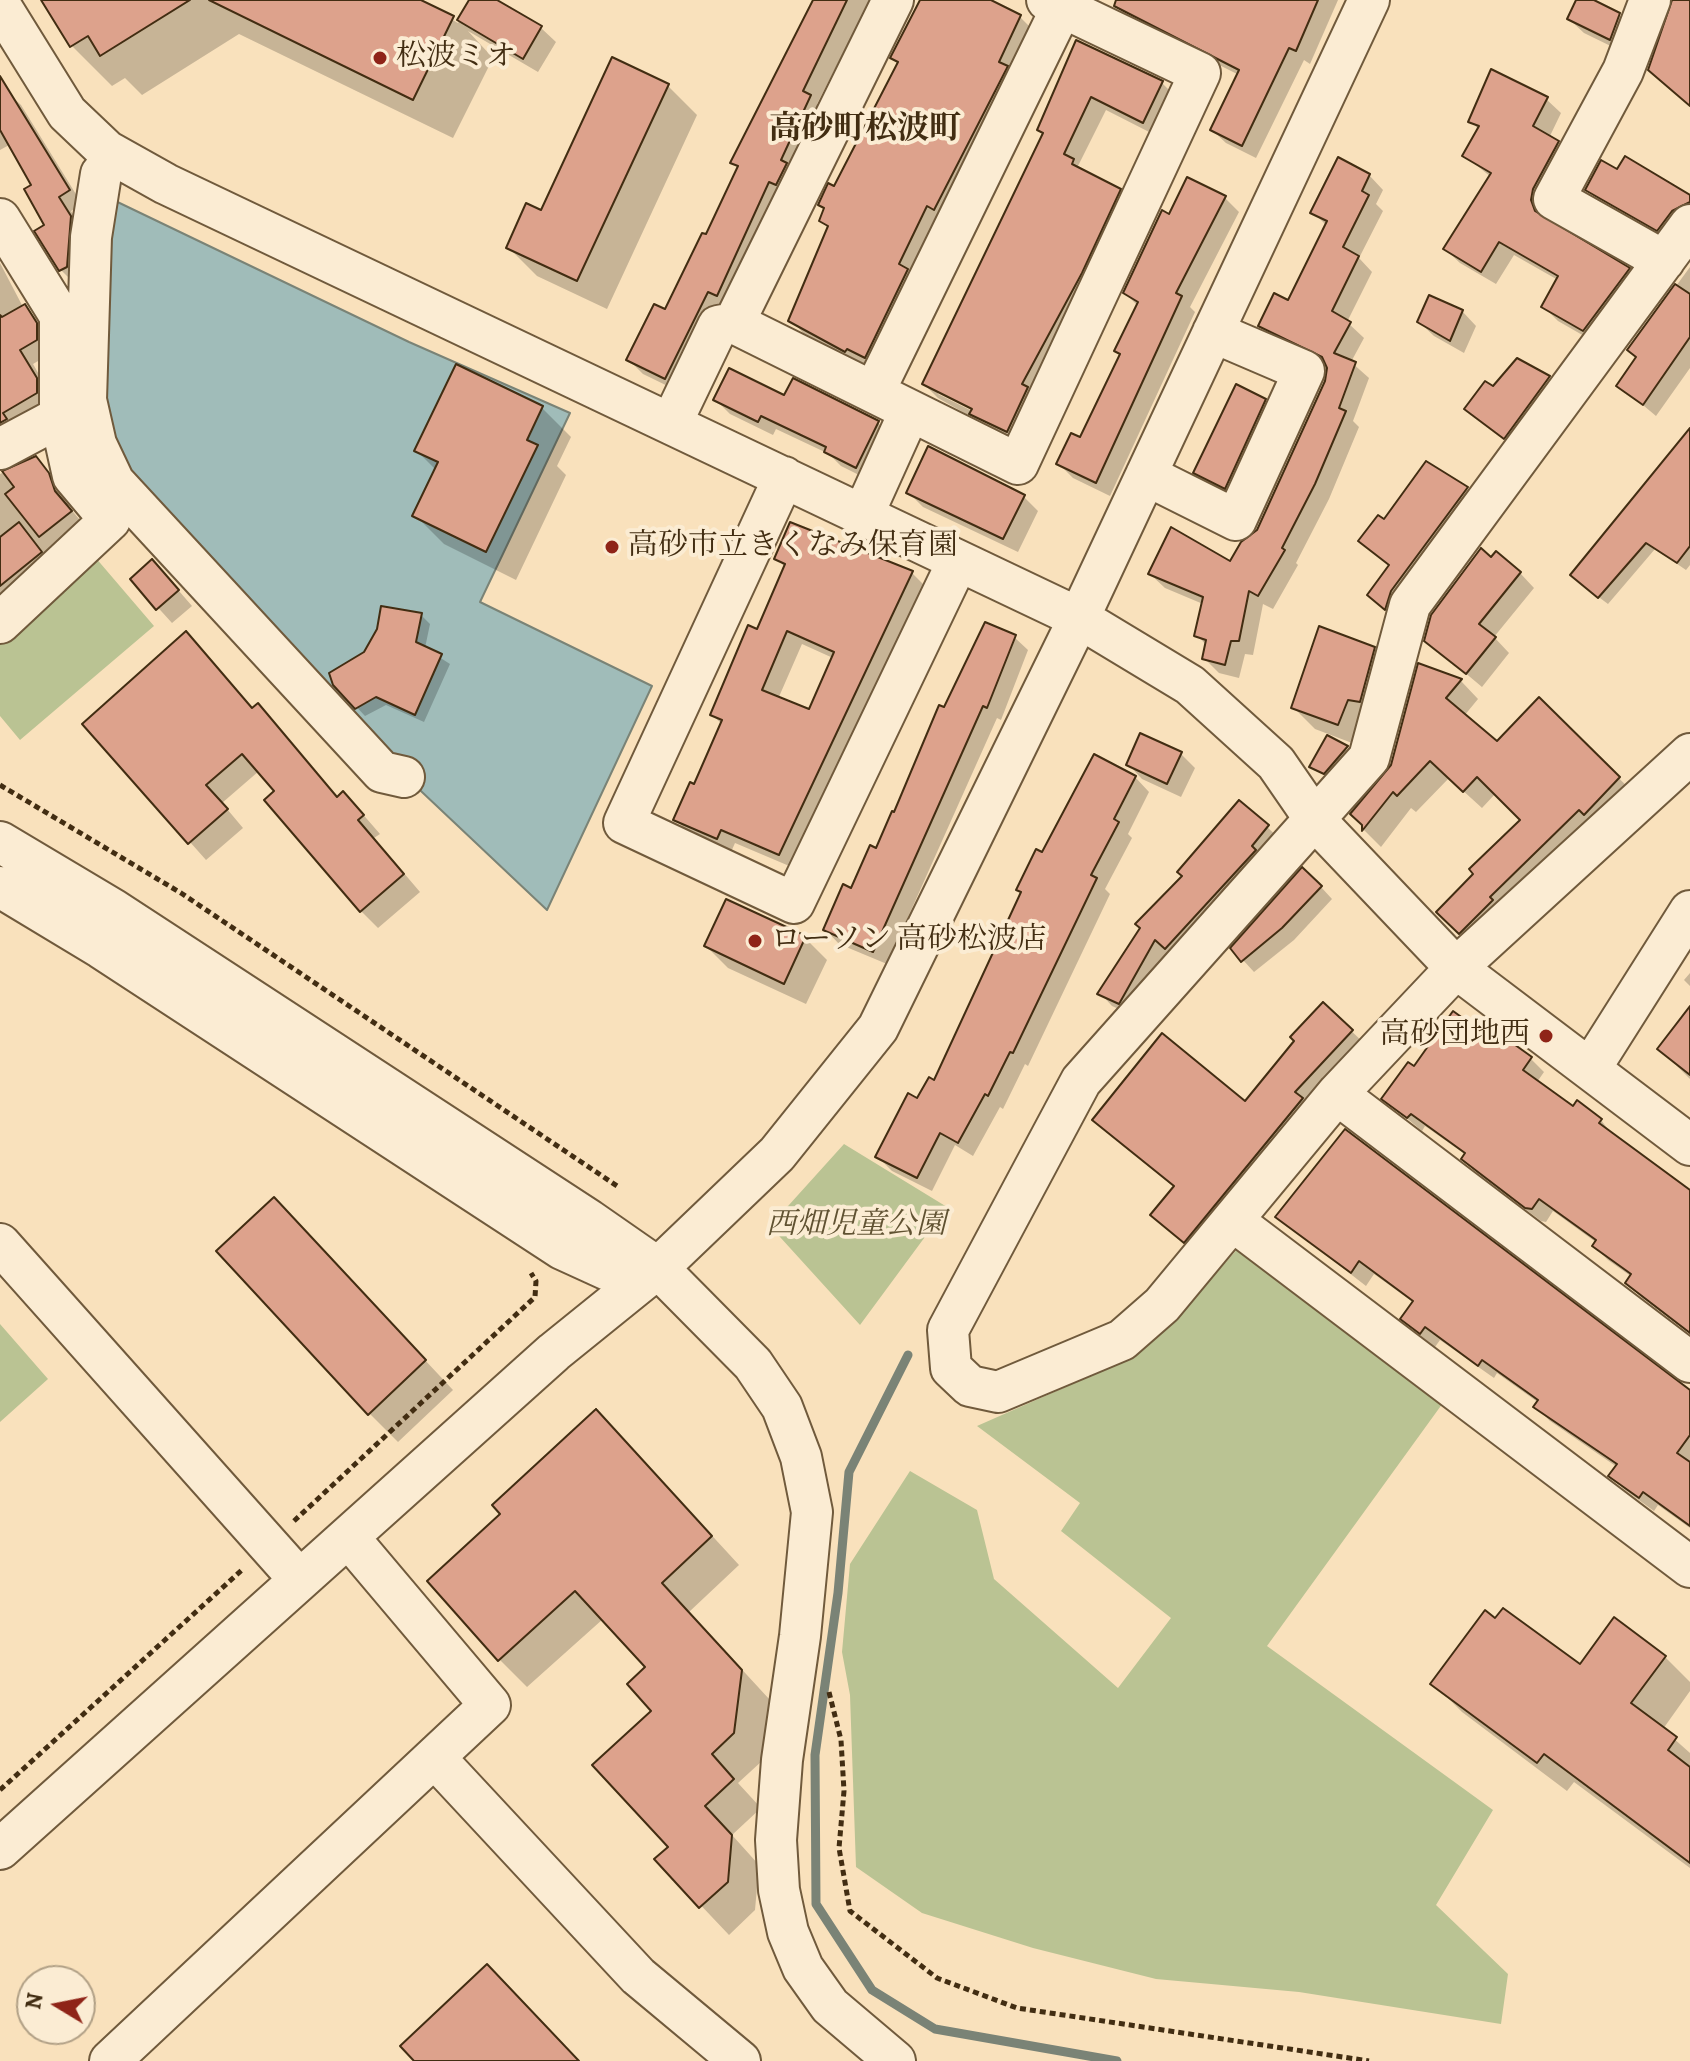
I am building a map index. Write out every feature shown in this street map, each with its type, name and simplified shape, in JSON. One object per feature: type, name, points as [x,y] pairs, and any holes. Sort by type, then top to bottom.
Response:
[{"type":"street","points":[[734,323],[893,0]]},
{"type":"street","points":[[0,1849],[298,1578],[349,1538],[554,1352],[658,1268],[777,1154],[878,1028],[1079,618],[1369,0]]},
{"type":"street","points":[[1650,0],[1623,71],[1554,199],[1664,261]]},
{"type":"street","points":[[671,424],[718,326],[734,323],[1018,464],[1200,73],[1055,4],[874,392]]},
{"type":"street","points":[[0,5],[67,113],[107,151],[166,184],[1079,618],[1190,685],[1276,763],[1316,821],[1456,968],[1687,1137]]},
{"type":"street","points":[[101,174],[91,237],[86,400],[96,444],[108,469],[125,493],[382,772],[404,777]]},
{"type":"street","points":[[0,219],[15,277],[60,316],[60,417],[73,476],[110,520],[0,623]]},
{"type":"street","points":[[1690,225],[1410,605],[1369,758],[1081,1081],[948,1330],[951,1368],[970,1386],[998,1392],[1122,1340],[1162,1305],[1337,1094],[1456,968],[1690,754]]},
{"type":"street","points":[[1146,475],[1236,520],[1304,371],[1213,332]]},
{"type":"street","points":[[863,515],[910,411]]},
{"type":"street","points":[[0,449],[60,417]]},
{"type":"street","points":[[784,477],[624,823],[794,903],[958,561]]},
{"type":"street","points":[[0,814],[58,850],[114,910]]},
{"type":"street","points":[[0,842],[114,910],[658,1268],[753,1364],[782,1407],[801,1457],[812,1512],[800,1636],[782,1760],[776,1840],[779,1890],[788,1932],[803,1968],[830,2006],[895,2061]]},
{"type":"street","points":[[0,887],[101,948],[562,1249],[608,1270],[658,1268]]},
{"type":"street","points":[[1590,1069],[1690,911]]},
{"type":"street","points":[[1337,1094],[1690,1362]]},
{"type":"street","points":[[1233,1221],[1689,1563]]},
{"type":"street","points":[[0,1244],[298,1578]]},
{"type":"street","points":[[110,2061],[490,1705],[349,1538]]},
{"type":"street","points":[[435,1758],[638,1976],[740,2061]]},
{"type":"path","points":[[0,785],[181,893],[620,1188]]},
{"type":"path","points":[[0,1790],[535,1297],[536,1281],[524,1266]]},
{"type":"path","points":[[827,1681],[841,1740],[844,1791],[839,1848],[850,1911],[937,1978],[1017,2008],[1369,2061]]},
{"type":"green space","points":[[95,557],[154,626],[20,740],[0,716],[0,638]]},
{"type":"green space","name":"西畑児童公園","points":[[844,1144],[947,1207],[860,1325],[770,1226]]},
{"type":"green space","points":[[1241,1245],[1448,1396],[1267,1646],[1493,1810],[1436,1905],[1508,1974],[1501,2024],[1299,1992],[1156,1979],[1033,1948],[922,1913],[856,1867],[850,1695],[842,1652],[850,1564],[910,1471],[977,1510],[994,1579],[1118,1688],[1171,1618],[1061,1531],[1080,1503],[977,1426],[1120,1363],[1187,1306]]},
{"type":"green space","points":[[0,1324],[48,1379],[0,1422]]},
{"type":"water","points":[[105,196],[409,342],[570,413],[480,602],[652,686],[547,910],[387,759],[307,675],[103,439]]},
{"type":"building","points":[[41,0],[190,0],[100,56],[88,36],[70,47]]},
{"type":"building","name":"松波ミオ","points":[[209,0],[421,0],[454,16],[413,100]]},
{"type":"building","points":[[469,0],[497,0],[542,26],[523,59],[457,20]]},
{"type":"building","points":[[813,0],[847,0],[803,91],[811,95],[781,160],[787,163],[776,185],[769,182],[717,296],[708,292],[665,379],[626,360],[654,304],[665,309],[702,233],[706,234],[738,166],[730,163]]},
{"type":"building","points":[[920,0],[991,0],[1021,15],[999,62],[1008,66],[934,210],[927,206],[899,264],[908,269],[865,358],[847,349],[845,352],[788,321],[828,226],[819,221],[824,208],[818,205],[828,183],[834,186],[898,62],[890,58]]},
{"type":"building","points":[[1116,0],[1318,0],[1296,51],[1289,48],[1242,146],[1210,130],[1239,70],[1114,6]]},
{"type":"building","points":[[1576,0],[1594,0],[1620,13],[1610,40],[1567,19]]},
{"type":"building","points":[[1672,0],[1690,0],[1690,106],[1648,70]]},
{"type":"building","points":[[1076,40],[1163,81],[1143,123],[1091,97],[1064,154],[1074,159],[1072,164],[1121,189],[1082,273],[1022,384],[1028,387],[1007,432],[969,414],[972,409],[922,384],[1043,133],[1037,130]]},
{"type":"building","points":[[612,57],[669,84],[577,281],[506,248],[526,203],[541,210]]},
{"type":"building","points":[[1491,69],[1548,97],[1533,126],[1559,141],[1533,189],[1531,200],[1535,211],[1630,268],[1583,331],[1541,307],[1558,276],[1499,242],[1481,272],[1443,249],[1491,173],[1462,156],[1479,126],[1468,122]]},
{"type":"building","points":[[0,76],[70,190],[59,197],[71,216],[67,267],[59,271],[34,231],[44,225],[24,189],[31,185],[0,130]]},
{"type":"building","points":[[1625,156],[1690,195],[1690,202],[1672,211],[1657,231],[1585,190],[1601,160],[1617,169]]},
{"type":"building","points":[[1338,157],[1370,174],[1362,191],[1369,195],[1343,247],[1359,256],[1332,311],[1351,322],[1334,353],[1356,362],[1339,408],[1346,411],[1315,484],[1282,548],[1285,550],[1258,596],[1249,591],[1239,641],[1231,641],[1225,665],[1202,659],[1206,640],[1194,636],[1203,597],[1148,574],[1171,527],[1230,561],[1241,542],[1257,530],[1325,381],[1327,368],[1322,357],[1258,326],[1274,293],[1288,300],[1327,221],[1310,213]]},
{"type":"building","points":[[1187,177],[1226,196],[1176,293],[1182,296],[1096,483],[1056,464],[1071,433],[1080,437],[1120,354],[1114,351],[1138,302],[1123,293],[1162,210],[1169,214]]},
{"type":"building","points":[[1675,284],[1690,294],[1690,337],[1643,405],[1616,386],[1636,357],[1627,350]]},
{"type":"building","points":[[1429,295],[1463,310],[1450,341],[1417,322]]},
{"type":"building","points":[[25,304],[37,323],[37,340],[20,350],[37,378],[37,393],[3,413],[7,419],[0,423],[0,315],[2,317]]},
{"type":"building","points":[[1517,358],[1550,376],[1504,439],[1464,409],[1485,381],[1493,386]]},
{"type":"building","points":[[456,364],[543,406],[527,440],[538,445],[486,552],[412,516],[438,462],[414,451]]},
{"type":"building","points":[[729,368],[784,395],[793,378],[879,421],[856,468],[824,452],[826,447],[761,416],[758,422],[713,400]]},
{"type":"building","points":[[1236,384],[1266,399],[1225,489],[1193,473]]},
{"type":"building","points":[[1690,428],[1690,546],[1677,563],[1646,543],[1598,598],[1570,575]]},
{"type":"building","points":[[928,446],[1025,495],[1003,539],[906,493]]},
{"type":"building","points":[[36,456],[49,473],[55,491],[72,511],[39,537],[5,494],[14,487],[2,471]]},
{"type":"building","points":[[1426,461],[1468,487],[1391,591],[1385,610],[1367,595],[1389,565],[1358,541],[1378,515],[1384,519]]},
{"type":"building","points":[[19,522],[42,552],[0,586],[0,537]]},
{"type":"building","points":[[790,522],[913,571],[779,855],[721,830],[717,839],[673,820],[690,782],[694,784],[722,720],[710,715],[748,625],[757,629],[785,564],[774,559]],"holes":[[[787,631],[834,652],[809,709],[762,690]]]},
{"type":"building","points":[[1481,548],[1491,557],[1496,551],[1521,572],[1479,624],[1496,637],[1466,674],[1424,641],[1431,615]]},
{"type":"building","points":[[152,559],[179,590],[156,610],[130,579]]},
{"type":"building","points":[[381,606],[422,613],[416,642],[442,654],[415,715],[376,697],[355,709],[333,685],[329,673],[364,652],[377,629]]},
{"type":"building","points":[[985,622],[1016,635],[987,708],[983,706],[873,952],[823,930],[843,884],[851,888],[870,845],[876,848],[939,705],[944,707]]},
{"type":"building","points":[[1319,626],[1375,647],[1360,702],[1348,700],[1338,725],[1291,708]]},
{"type":"building","points":[[186,631],[252,708],[258,703],[337,797],[343,791],[364,815],[358,820],[404,874],[360,912],[264,800],[274,791],[242,754],[206,785],[228,809],[188,844],[82,724]]},
{"type":"building","points":[[1418,663],[1462,679],[1446,698],[1497,741],[1539,697],[1620,777],[1584,815],[1579,810],[1490,897],[1493,900],[1459,934],[1436,912],[1473,874],[1469,869],[1520,820],[1477,777],[1463,792],[1430,761],[1397,796],[1393,792],[1362,831],[1362,825],[1350,814],[1391,765]]},
{"type":"building","points":[[1140,733],[1182,752],[1167,784],[1126,765]]},
{"type":"building","points":[[1327,735],[1348,746],[1324,774],[1309,767]]},
{"type":"building","points":[[1094,754],[1136,776],[1114,819],[1119,822],[1091,875],[1097,878],[1013,1053],[1010,1052],[988,1096],[985,1094],[958,1143],[940,1133],[917,1178],[875,1157],[908,1093],[917,1098],[929,1077],[934,1080],[1021,892],[1016,890],[1036,849],[1042,852]]},
{"type":"building","points":[[1239,800],[1269,825],[1252,846],[1256,850],[1165,949],[1155,940],[1119,1004],[1097,994],[1140,928],[1135,924],[1182,876],[1177,872]]},
{"type":"building","points":[[1302,867],[1322,886],[1282,928],[1241,962],[1230,948]]},
{"type":"building","name":"ローソン 高砂松波店","points":[[726,899],[806,936],[784,984],[704,946]]},
{"type":"building","points":[[1323,1002],[1353,1030],[1295,1092],[1303,1098],[1184,1243],[1150,1215],[1174,1186],[1092,1120],[1162,1033],[1245,1101],[1294,1041],[1290,1037]]},
{"type":"building","points":[[1690,1006],[1690,1075],[1657,1049]]},
{"type":"building","points":[[1453,1011],[1492,1039],[1497,1032],[1532,1057],[1523,1070],[1573,1106],[1577,1100],[1602,1119],[1599,1123],[1690,1190],[1690,1333],[1625,1283],[1631,1274],[1592,1246],[1596,1240],[1539,1199],[1532,1209],[1525,1208],[1461,1159],[1465,1153],[1411,1114],[1407,1118],[1381,1099],[1408,1062],[1414,1066]]},
{"type":"building","points":[[1345,1129],[1690,1390],[1690,1435],[1677,1453],[1690,1462],[1690,1526],[1643,1492],[1639,1498],[1608,1476],[1617,1464],[1533,1407],[1538,1400],[1482,1360],[1478,1366],[1425,1327],[1420,1334],[1400,1319],[1413,1301],[1359,1261],[1351,1273],[1275,1217]]},
{"type":"building","points":[[274,1197],[426,1360],[368,1415],[216,1251]]},
{"type":"building","points":[[596,1409],[712,1536],[662,1583],[742,1670],[734,1733],[712,1754],[734,1779],[705,1806],[732,1835],[728,1882],[699,1908],[654,1859],[668,1847],[592,1765],[651,1711],[627,1684],[645,1667],[575,1591],[498,1661],[427,1581],[500,1514],[492,1505]]},
{"type":"building","points":[[1503,1608],[1580,1664],[1614,1617],[1666,1656],[1631,1703],[1677,1737],[1668,1750],[1690,1767],[1690,1863],[1544,1754],[1537,1763],[1430,1684],[1485,1610],[1495,1618]]},
{"type":"building","points":[[487,1964],[579,2061],[414,2061],[400,2046]]},
{"type":"waterway","points":[[908,1355],[849,1472],[838,1593],[815,1755],[816,1904],[872,1990],[935,2029],[1117,2061]]},
{"type":"place","name":"松波ミオ","points":[[380,58]]},
{"type":"place","name":"高砂市立きくなみ保育園","points":[[612,547]]},
{"type":"place","name":"ローソン 高砂松波店","points":[[755,941]]},
{"type":"place","name":"高砂団地西","points":[[1546,1036]]},
{"type":"district","name":"高砂町松波町","points":[[865,130]]}]
